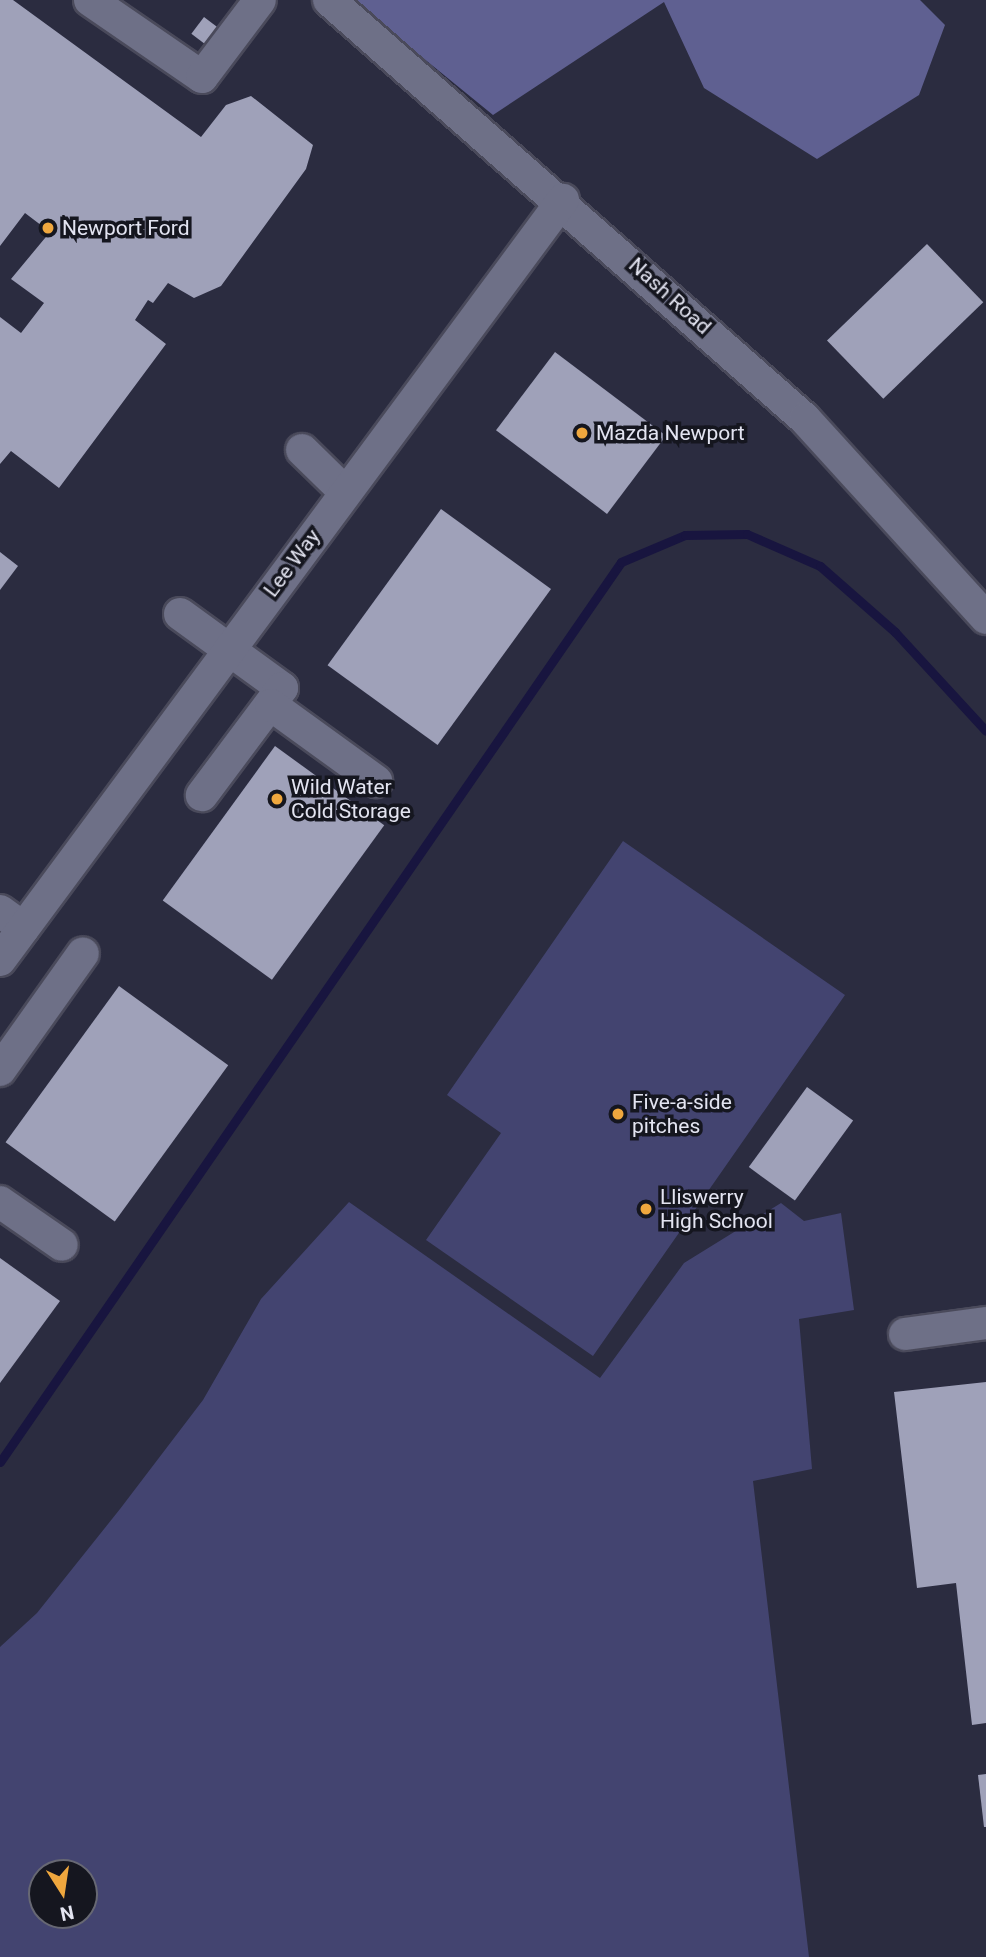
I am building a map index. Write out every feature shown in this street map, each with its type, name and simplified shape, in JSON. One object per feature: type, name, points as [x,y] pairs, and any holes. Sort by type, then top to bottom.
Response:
[{"type":"street","points":[[90,0],[202,78],[260,0]]},
{"type":"street","name":"Nash Road","points":[[330,0],[563,200],[805,419],[986,618]]},
{"type":"street","name":"Lee Way","points":[[0,960],[12,919],[227,651],[563,200]]},
{"type":"street","points":[[302,450],[345,492]]},
{"type":"street","points":[[180,614],[227,651],[282,688],[202,795]]},
{"type":"street","points":[[271,705],[376,781]]},
{"type":"street","points":[[0,1070],[83,953]]},
{"type":"street","points":[[0,1202],[62,1245]]},
{"type":"street","points":[[905,1334],[986,1323]]},
{"type":"shaded area","points":[[352,0],[920,0],[945,25],[919,95],[817,159],[704,88],[664,2],[493,115]]},
{"type":"shaded area","name":"Five-a-side pitches","points":[[623,841],[845,995],[593,1356],[426,1240],[501,1133],[447,1095]]},
{"type":"shaded area","points":[[349,1202],[600,1378],[684,1263],[781,1203],[804,1221],[841,1213],[854,1310],[799,1319],[812,1469],[753,1481],[809,1957],[0,1957],[0,1647],[37,1613],[203,1400],[261,1299]]},
{"type":"building","points":[[0,0],[13,0],[201,137],[226,105],[251,96],[313,145],[306,169],[221,286],[194,298],[168,283],[153,303],[148,300],[135,320],[166,344],[59,488],[11,451],[0,464],[0,317],[21,333],[44,303],[11,279],[50,232],[25,213],[0,246]]},
{"type":"building","points":[[204,17],[225,33],[212,49],[191,34]]},
{"type":"building","points":[[927,244],[983,302],[883,399],[827,341]]},
{"type":"building","points":[[555,352],[666,436],[607,514],[496,430]]},
{"type":"building","points":[[441,509],[551,589],[438,745],[328,665]]},
{"type":"building","points":[[0,552],[18,566],[0,590]]},
{"type":"building","points":[[275,746],[384,825],[272,980],[163,901]]},
{"type":"building","points":[[119,986],[228,1065],[115,1221],[6,1142]]},
{"type":"building","points":[[807,1087],[853,1121],[795,1201],[749,1167]]},
{"type":"building","points":[[0,1258],[60,1301],[0,1383]]},
{"type":"building","points":[[986,1382],[986,1723],[972,1725],[956,1583],[917,1588],[894,1392]]},
{"type":"building","points":[[986,1774],[986,1827],[984,1827],[978,1775]]},
{"type":"waterway","points":[[0,1462],[621,562],[685,535],[747,534],[820,566],[895,632],[986,731]]},
{"type":"place","name":"Newport Ford","points":[[48,228]]},
{"type":"place","name":"Mazda Newport","points":[[582,433]]},
{"type":"place","name":"Wild Water Cold Storage","points":[[277,799]]},
{"type":"place","name":"Five-a-side pitches","points":[[618,1114]]},
{"type":"place","name":"Lliswerry High School","points":[[646,1209]]}]
